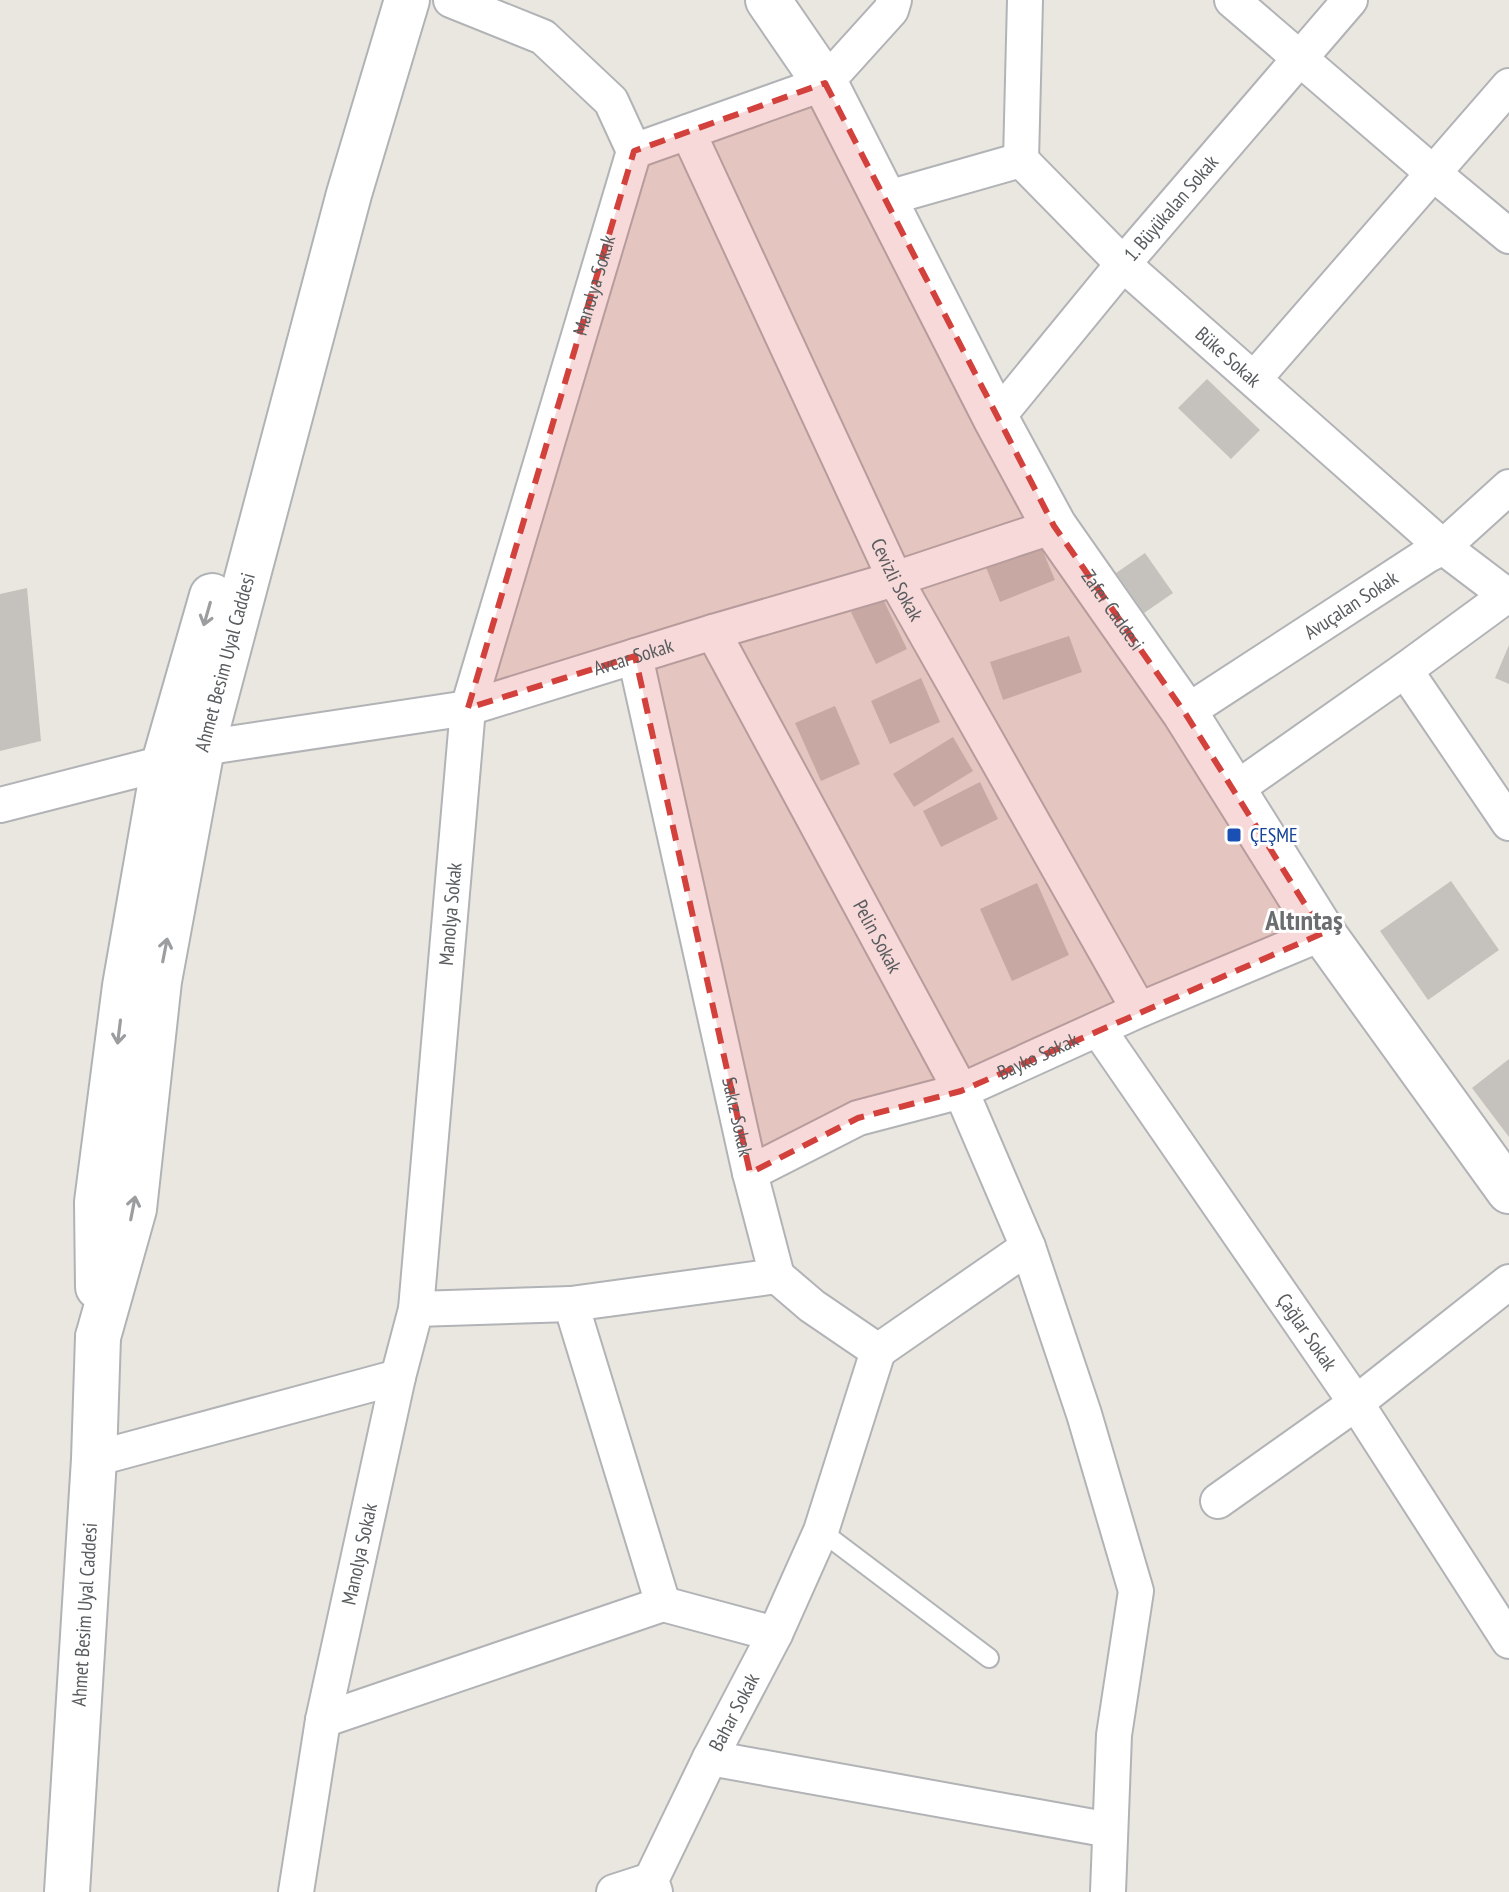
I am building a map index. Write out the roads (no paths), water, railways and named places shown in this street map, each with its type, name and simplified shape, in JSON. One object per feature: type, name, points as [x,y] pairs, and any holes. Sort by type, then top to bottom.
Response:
[{"type":"main road","name":"Ahmet Besim Uyal Caddesi","points":[[67,1892],[94,1459],[98,1337],[134,1209],[183,756],[381,0]]},
{"type":"main road","name":"Ahmet Besim Uyal Caddesi","points":[[183,756],[407,0]]},
{"type":"main road","name":"Zafer Caddesi","points":[[768,0],[825,83],[1054,526],[1185,713],[1323,933],[1509,1191]]},
{"type":"street","points":[[451,0],[543,37],[611,101],[634,151],[825,83],[891,10],[894,0]]},
{"type":"street","points":[[884,199],[1021,160],[1025,0]]},
{"type":"street","points":[[1232,0],[1509,236]]},
{"type":"street","name":"1. Büyükalan Sokak","points":[[996,419],[1123,264],[1350,0]]},
{"type":"street","points":[[1254,379],[1509,86]]},
{"type":"street","name":"Cevizli Sokak","points":[[688,132],[895,579],[1139,1010]]},
{"type":"street","name":"Manolya Sokak","points":[[296,1892],[323,1720],[398,1377],[416,1309],[468,708],[634,151]]},
{"type":"street","name":"Büke Sokak","points":[[1021,160],[1123,264],[1443,547],[1507,596]]},
{"type":"street","name":"Avuçalan Sokak","points":[[1185,713],[1443,547],[1509,487]]},
{"type":"street","name":"Avcar Sokak","points":[[0,805],[183,756],[468,708],[895,579],[1054,526]]},
{"type":"street","points":[[1233,791],[1507,596]]},
{"type":"street","name":"Pelin Sokak","points":[[713,632],[961,1091],[1028,1247],[1084,1414],[1136,1591],[1114,1735],[1108,1892]]},
{"type":"street","name":"Sakız Sokak","points":[[635,656],[750,1173],[777,1276]]},
{"type":"street","points":[[1405,670],[1509,823]]},
{"type":"street","name":"Bayko Sokak","points":[[750,1173],[858,1118],[961,1091],[1139,1010],[1323,933]]},
{"type":"street","name":"Çağlar Sokak","points":[[1098,1029],[1356,1403],[1509,1641]]},
{"type":"street","points":[[416,1309],[571,1304],[777,1276],[812,1306],[878,1351],[1028,1247]]},
{"type":"street","points":[[1218,1501],[1356,1403],[1509,1282]]},
{"type":"street","points":[[571,1304],[663,1604]]},
{"type":"street","name":"Bahar Sokak","points":[[653,1886],[710,1758],[775,1634],[821,1531],[878,1351]]},
{"type":"street","points":[[94,1459],[398,1377]]},
{"type":"street","points":[[323,1720],[663,1604],[775,1634]]},
{"type":"street","points":[[710,1758],[1110,1830]]},
{"type":"street","points":[[614,1892],[653,1886]]},
{"type":"lane","points":[[821,1531],[989,1658]]},
{"type":"place","name":"ÇEŞME","points":[[1234,835]]},
{"type":"district","name":"Altıntaş","points":[[1304,919]]}]
